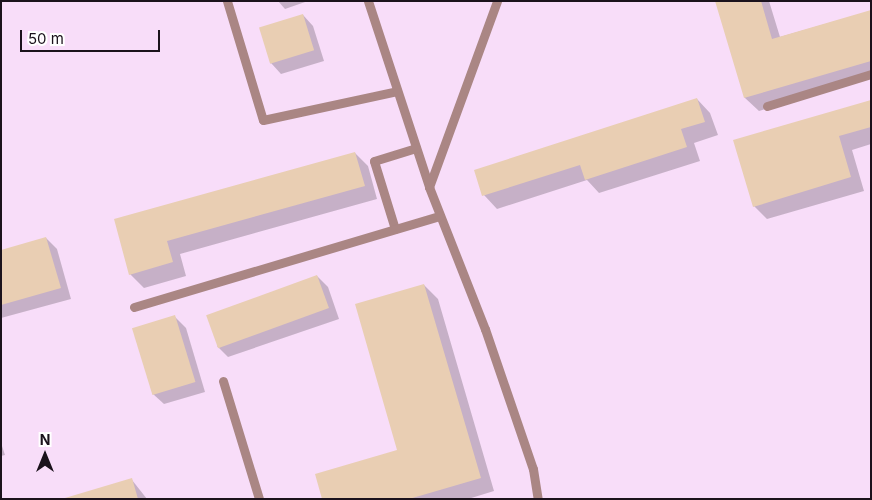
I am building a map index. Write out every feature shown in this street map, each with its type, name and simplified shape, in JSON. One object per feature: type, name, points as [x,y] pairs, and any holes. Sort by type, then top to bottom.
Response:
[{"type":"lane","points":[[227,1],[263,120],[397,91]]},
{"type":"lane","points":[[368,1],[428,187],[488,338],[533,470],[538,499]]},
{"type":"lane","points":[[428,187],[497,1]]},
{"type":"lane","points":[[767,106],[871,74]]},
{"type":"lane","points":[[395,229],[374,161],[416,148]]},
{"type":"lane","points":[[134,307],[440,216]]},
{"type":"lane","points":[[223,381],[258,499]]},
{"type":"building","points":[[715,1],[761,1],[772,39],[871,10],[871,61],[744,98]]},
{"type":"building","points":[[303,14],[314,50],[270,64],[259,27]]},
{"type":"building","points":[[697,98],[705,122],[681,129],[687,147],[585,180],[580,165],[482,196],[474,170]]},
{"type":"building","points":[[871,100],[871,127],[839,136],[851,177],[753,207],[733,140]]},
{"type":"building","points":[[355,152],[365,186],[167,241],[173,262],[129,275],[114,219]]},
{"type":"building","points":[[46,237],[61,288],[1,305],[1,250]]},
{"type":"building","points":[[317,275],[329,308],[218,348],[206,315]]},
{"type":"building","points":[[424,284],[481,478],[409,499],[322,499],[315,474],[397,450],[355,304]]},
{"type":"building","points":[[175,315],[195,382],[152,395],[132,328]]},
{"type":"building","points":[[132,478],[138,499],[65,499],[65,498]]}]
